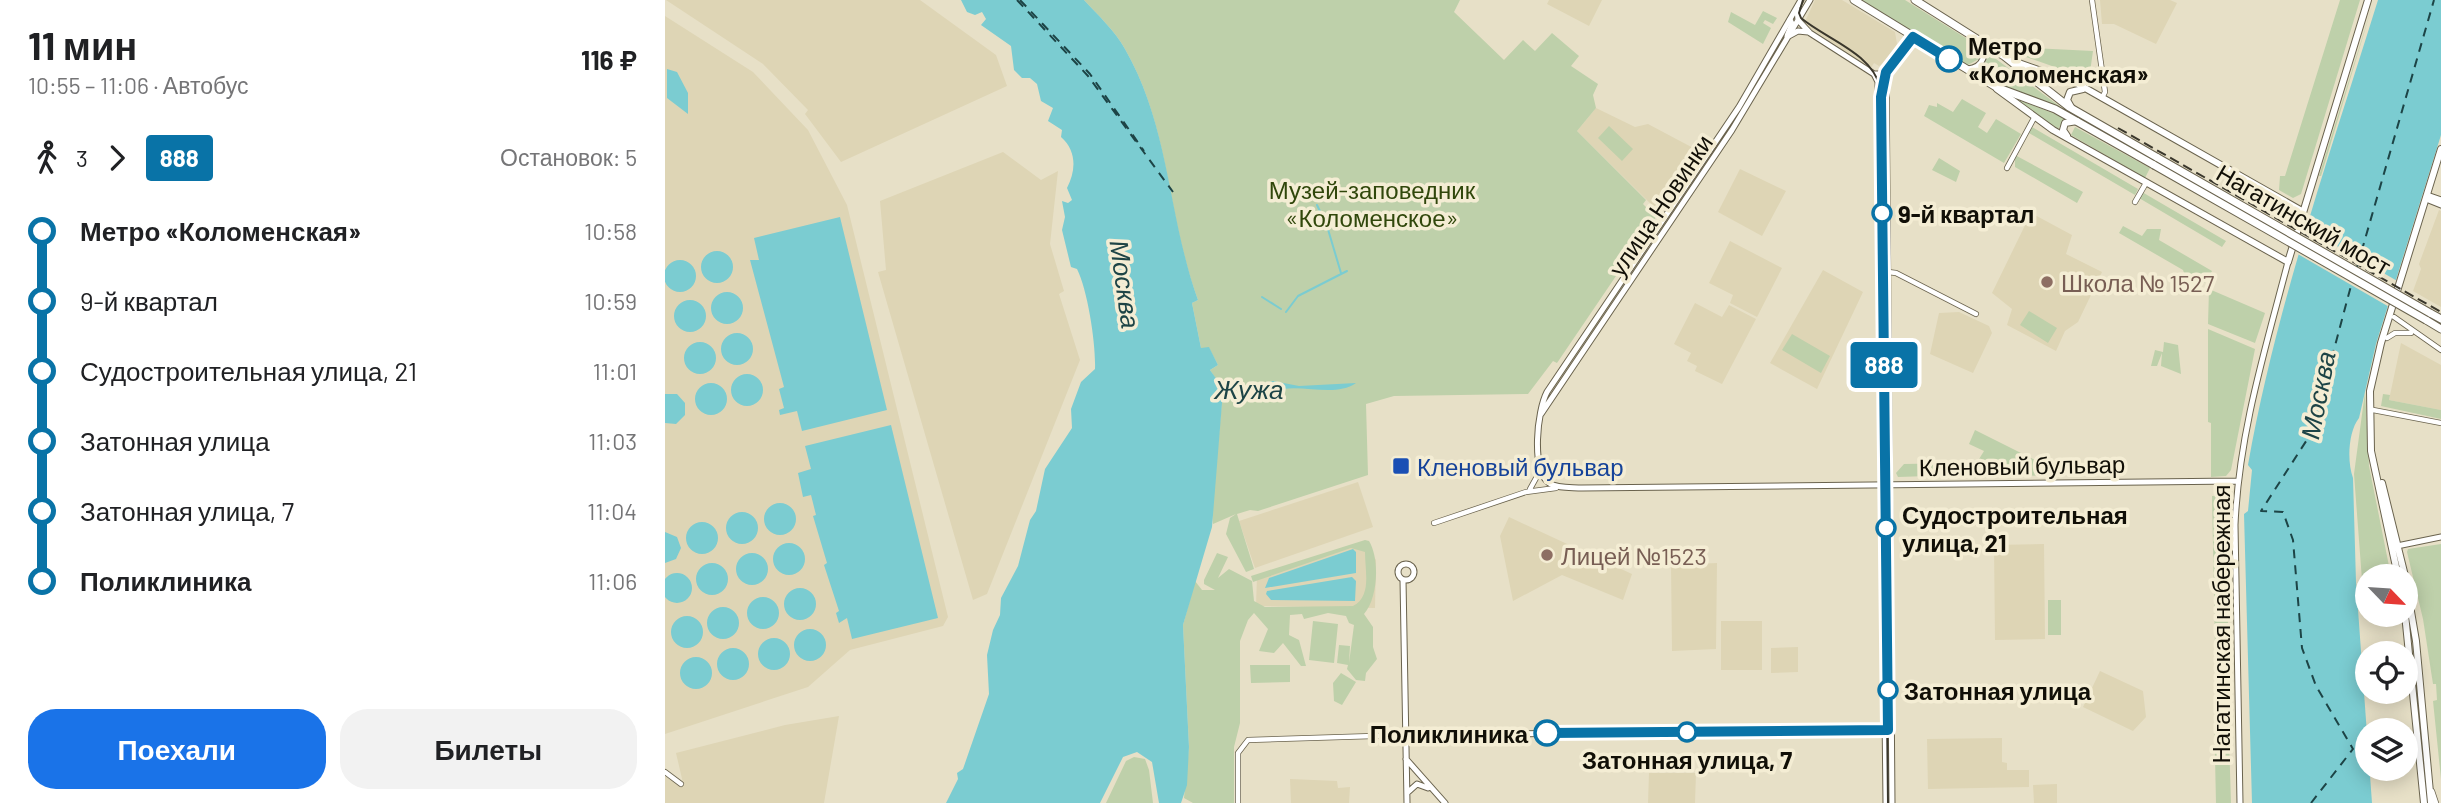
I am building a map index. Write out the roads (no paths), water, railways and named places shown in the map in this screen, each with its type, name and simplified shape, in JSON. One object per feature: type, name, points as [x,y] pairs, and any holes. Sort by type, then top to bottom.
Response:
[{"type":"main road","points":[[1854,0],[1996,87],[2033,118],[2288,262]]},
{"type":"main road","points":[[1915,0],[2004,56],[2073,110],[2156,161]]},
{"type":"main road","name":"Нагатинская набережная","points":[[2288,262],[2368,0]]},
{"type":"main road","points":[[2004,56],[2088,90],[2302,211]]},
{"type":"main road","points":[[1996,87],[2056,109],[2156,161]]},
{"type":"main road","points":[[2073,110],[2067,102],[2070,92],[2076,88],[2088,90]]},
{"type":"main road","points":[[2071,139],[2064,134],[2063,126],[2068,121],[2077,121]]},
{"type":"main road","points":[[2397,564],[2397,546],[2375,451],[2373,410],[2387,338],[2441,149]]},
{"type":"main road","name":"Нагатинский мост","points":[[2156,161],[2428,316]]},
{"type":"main road","points":[[2400,564],[2371,451],[2370,391],[2381,343],[2441,163]]},
{"type":"main road","points":[[2273,254],[2285,254],[2292,247]]},
{"type":"main road","points":[[2428,316],[2441,319]]},
{"type":"main road","points":[[2428,316],[2441,329]]},
{"type":"main road","points":[[2406,627],[2424,803]]},
{"type":"main road","points":[[2414,627],[2431,803]]},
{"type":"street","name":"улица Новинки","points":[[1540,471],[1539,428],[1546,405],[1564,372],[1713,152],[1810,0]]},
{"type":"street","points":[[2092,0],[2105,92],[2102,98]]},
{"type":"street","name":"улица Новинки","points":[[1713,152],[1799,3]]},
{"type":"street","points":[[1799,3],[1798,20],[1810,33],[1874,74],[1882,75],[1886,72],[1913,37]]},
{"type":"street","points":[[1785,39],[1792,23],[1790,19]]},
{"type":"street","points":[[1785,39],[1798,32],[1810,33]]},
{"type":"street","points":[[1965,69],[1975,68],[1983,60],[1984,50],[1979,41]]},
{"type":"street","points":[[1883,271],[1886,72]]},
{"type":"street","points":[[1874,74],[1878,88],[1883,271],[1888,730],[1886,803]]},
{"type":"street","points":[[2007,168],[2033,118]]},
{"type":"street","points":[[2134,202],[2146,183]]},
{"type":"street","points":[[2428,197],[2441,202]]},
{"type":"street","name":"Нагатинская набережная","points":[[2240,803],[2235,525],[2237,481],[2254,382],[2288,262]]},
{"type":"street","points":[[1883,271],[1919,283],[1976,314]]},
{"type":"street","points":[[2394,317],[2412,333],[2441,350]]},
{"type":"street","points":[[2387,338],[2395,333],[2412,333]]},
{"type":"street","points":[[2373,410],[2441,423]]},
{"type":"street","points":[[1540,471],[1548,482],[1564,487]]},
{"type":"street","points":[[1526,492],[1534,485],[1540,471]]},
{"type":"street","name":"Кленовый бульвар","points":[[1434,523],[1526,492],[1564,487],[2237,481]]},
{"type":"street","points":[[2393,530],[2411,541]]},
{"type":"street","points":[[2397,546],[2441,537]]},
{"type":"street","points":[[2397,556],[2411,541]]},
{"type":"street","points":[[1406,580],[1407,803]]},
{"type":"street","points":[[1238,803],[1238,752],[1244,743],[1253,739],[1888,730]]},
{"type":"street","points":[[1888,730],[1892,803]]},
{"type":"street","points":[[1406,759],[1445,803]]},
{"type":"street","points":[[665,772],[681,784]]},
{"type":"street","points":[[2428,778],[2436,803]]},
{"type":"street","points":[[1407,793],[1417,784],[1434,791]]},
{"type":"water","name":"Москва","points":[[961,0],[1084,0],[1116,36],[1140,79],[1160,141],[1180,237],[1198,300],[1192,303],[1201,348],[1209,347],[1218,365],[1210,370],[1220,384],[1247,387],[1223,391],[1212,527],[1183,625],[1189,747],[1187,785],[1181,803],[1159,803],[1152,762],[1137,752],[1123,757],[1100,803],[946,803],[958,779],[957,773],[963,769],[989,694],[987,655],[993,630],[1000,615],[1001,598],[1018,566],[1030,520],[1036,511],[1045,469],[1072,428],[1071,409],[1081,382],[1095,369],[1088,304],[1077,269],[1071,267],[1062,230],[1065,217],[1062,201],[1068,203],[1072,200],[1067,188],[1073,168],[1070,148],[1061,137],[1062,130],[1048,121],[1053,108],[1041,101],[1037,84],[1030,78],[1022,78],[1014,70],[1011,46],[981,25],[986,19],[982,12],[975,15],[967,12]]},
{"type":"water","name":"Москва","points":[[2378,0],[2441,0],[2441,135],[2376,344],[2350,447],[2355,564],[2355,627],[2359,627],[2360,641],[2355,641],[2355,704],[2365,704],[2366,718],[2355,718],[2355,781],[2370,781],[2372,803],[2252,803],[2244,514],[2248,511],[2252,470],[2248,465],[2273,347],[2323,173]]},
{"type":"water","points":[[667,69],[677,72],[688,93],[688,114],[667,98]]},
{"type":"water","points":[[840,217],[887,410],[802,431],[797,411],[780,415],[779,410],[784,408],[779,389],[784,387],[750,260],[759,260],[754,238]]},
{"type":"water","points":[[717,251],[728,256],[733,267],[728,278],[717,283],[706,278],[701,267],[706,256]]},
{"type":"water","points":[[674,262],[686,262],[694,270],[694,282],[686,290],[674,290],[666,282],[666,270]]},
{"type":"water","points":[[727,292],[738,297],[743,308],[738,319],[727,324],[716,319],[711,308],[716,297]]},
{"type":"water","points":[[690,300],[701,305],[706,316],[701,327],[690,332],[679,327],[674,316],[679,305]]},
{"type":"water","points":[[737,333],[748,338],[753,349],[748,360],[737,365],[726,360],[721,349],[726,338]]},
{"type":"water","points":[[700,342],[711,347],[716,358],[711,369],[700,374],[689,369],[684,358],[689,347]]},
{"type":"water","points":[[747,374],[758,379],[763,390],[758,401],[747,406],[736,401],[731,390],[736,379]]},
{"type":"water","points":[[1273,381],[1299,386],[1356,383],[1337,390],[1292,388],[1272,392],[1270,387],[1252,386]]},
{"type":"water","points":[[711,383],[722,388],[727,399],[722,410],[711,415],[700,410],[695,399],[700,388]]},
{"type":"water","points":[[665,394],[677,394],[685,403],[685,415],[676,424],[665,423]]},
{"type":"water","points":[[891,425],[938,618],[852,639],[847,618],[839,623],[836,613],[839,611],[824,565],[827,563],[813,516],[816,515],[811,495],[803,497],[798,473],[811,469],[805,446]]},
{"type":"water","points":[[780,503],[791,508],[796,519],[791,530],[780,535],[769,530],[764,519],[769,508]]},
{"type":"water","points":[[742,512],[753,517],[758,528],[753,539],[742,544],[731,539],[726,528],[731,517]]},
{"type":"water","points":[[702,522],[713,527],[718,538],[713,549],[702,554],[691,549],[686,538],[691,527]]},
{"type":"water","points":[[665,532],[677,537],[681,548],[676,559],[665,563]]},
{"type":"water","points":[[789,543],[800,548],[805,559],[800,570],[789,575],[778,570],[773,559],[778,548]]},
{"type":"water","points":[[1353,549],[1356,552],[1356,573],[1265,588],[1269,578]]},
{"type":"water","points":[[752,553],[763,558],[768,569],[763,580],[752,585],[741,580],[736,569],[741,558]]},
{"type":"water","points":[[712,563],[723,568],[728,579],[723,590],[712,595],[701,590],[696,579],[701,568]]},
{"type":"water","points":[[671,574],[683,574],[691,582],[691,594],[683,602],[671,602],[665,596],[665,580]]},
{"type":"water","points":[[1352,577],[1356,581],[1355,601],[1271,600],[1266,594],[1267,591]]},
{"type":"water","points":[[800,588],[811,593],[816,604],[811,615],[800,620],[789,615],[784,604],[789,593]]},
{"type":"water","points":[[763,597],[774,602],[779,613],[774,624],[763,629],[752,624],[747,613],[752,602]]},
{"type":"water","points":[[723,607],[734,612],[739,623],[734,634],[723,639],[712,634],[707,623],[712,612]]},
{"type":"water","points":[[687,616],[698,621],[703,632],[698,643],[687,648],[676,643],[671,632],[676,621]]},
{"type":"water","points":[[810,629],[821,634],[826,645],[821,656],[810,661],[799,656],[794,645],[799,634]]},
{"type":"water","points":[[774,638],[785,643],[790,654],[785,665],[774,670],[763,665],[758,654],[763,643]]},
{"type":"water","points":[[733,648],[744,653],[749,664],[744,675],[733,680],[722,675],[717,664],[722,653]]},
{"type":"water","points":[[696,657],[707,662],[712,673],[707,684],[696,689],[685,684],[680,673],[685,662]]},
{"type":"waterway","points":[[1317,205],[1327,226],[1341,273]]},
{"type":"waterway","points":[[1286,312],[1298,296],[1347,271]]},
{"type":"waterway","points":[[1262,297],[1281,309]]},
{"type":"tram line","points":[[1803,0],[1799,13],[1801,18],[1858,56],[1868,65],[1880,87],[1888,803]]},
{"type":"railway","points":[[2118,128],[2441,312]]},
{"type":"place","name":"Метро «Коломенская»","points":[[1949,59]]},
{"type":"place","name":"9-й квартал","points":[[1882,213]]},
{"type":"place","name":"Школа № 1527","points":[[2047,282]]},
{"type":"place","name":"Кленовый бульвар","points":[[1401,466]]},
{"type":"place","name":"Судостроительная улица, 21","points":[[1886,528]]},
{"type":"place","name":"Лицей №1523","points":[[1547,555]]},
{"type":"place","name":"Затонная улица","points":[[1888,690]]},
{"type":"place","name":"Затонная улица, 7","points":[[1687,732]]},
{"type":"place","name":"Поликлиника","points":[[1547,733]]},
{"type":"park label","name":"Музей-заповедник «Коломенское»","points":[[1372,203]]},
{"type":"water label","name":"Жужа","points":[[1249,388]]}]
